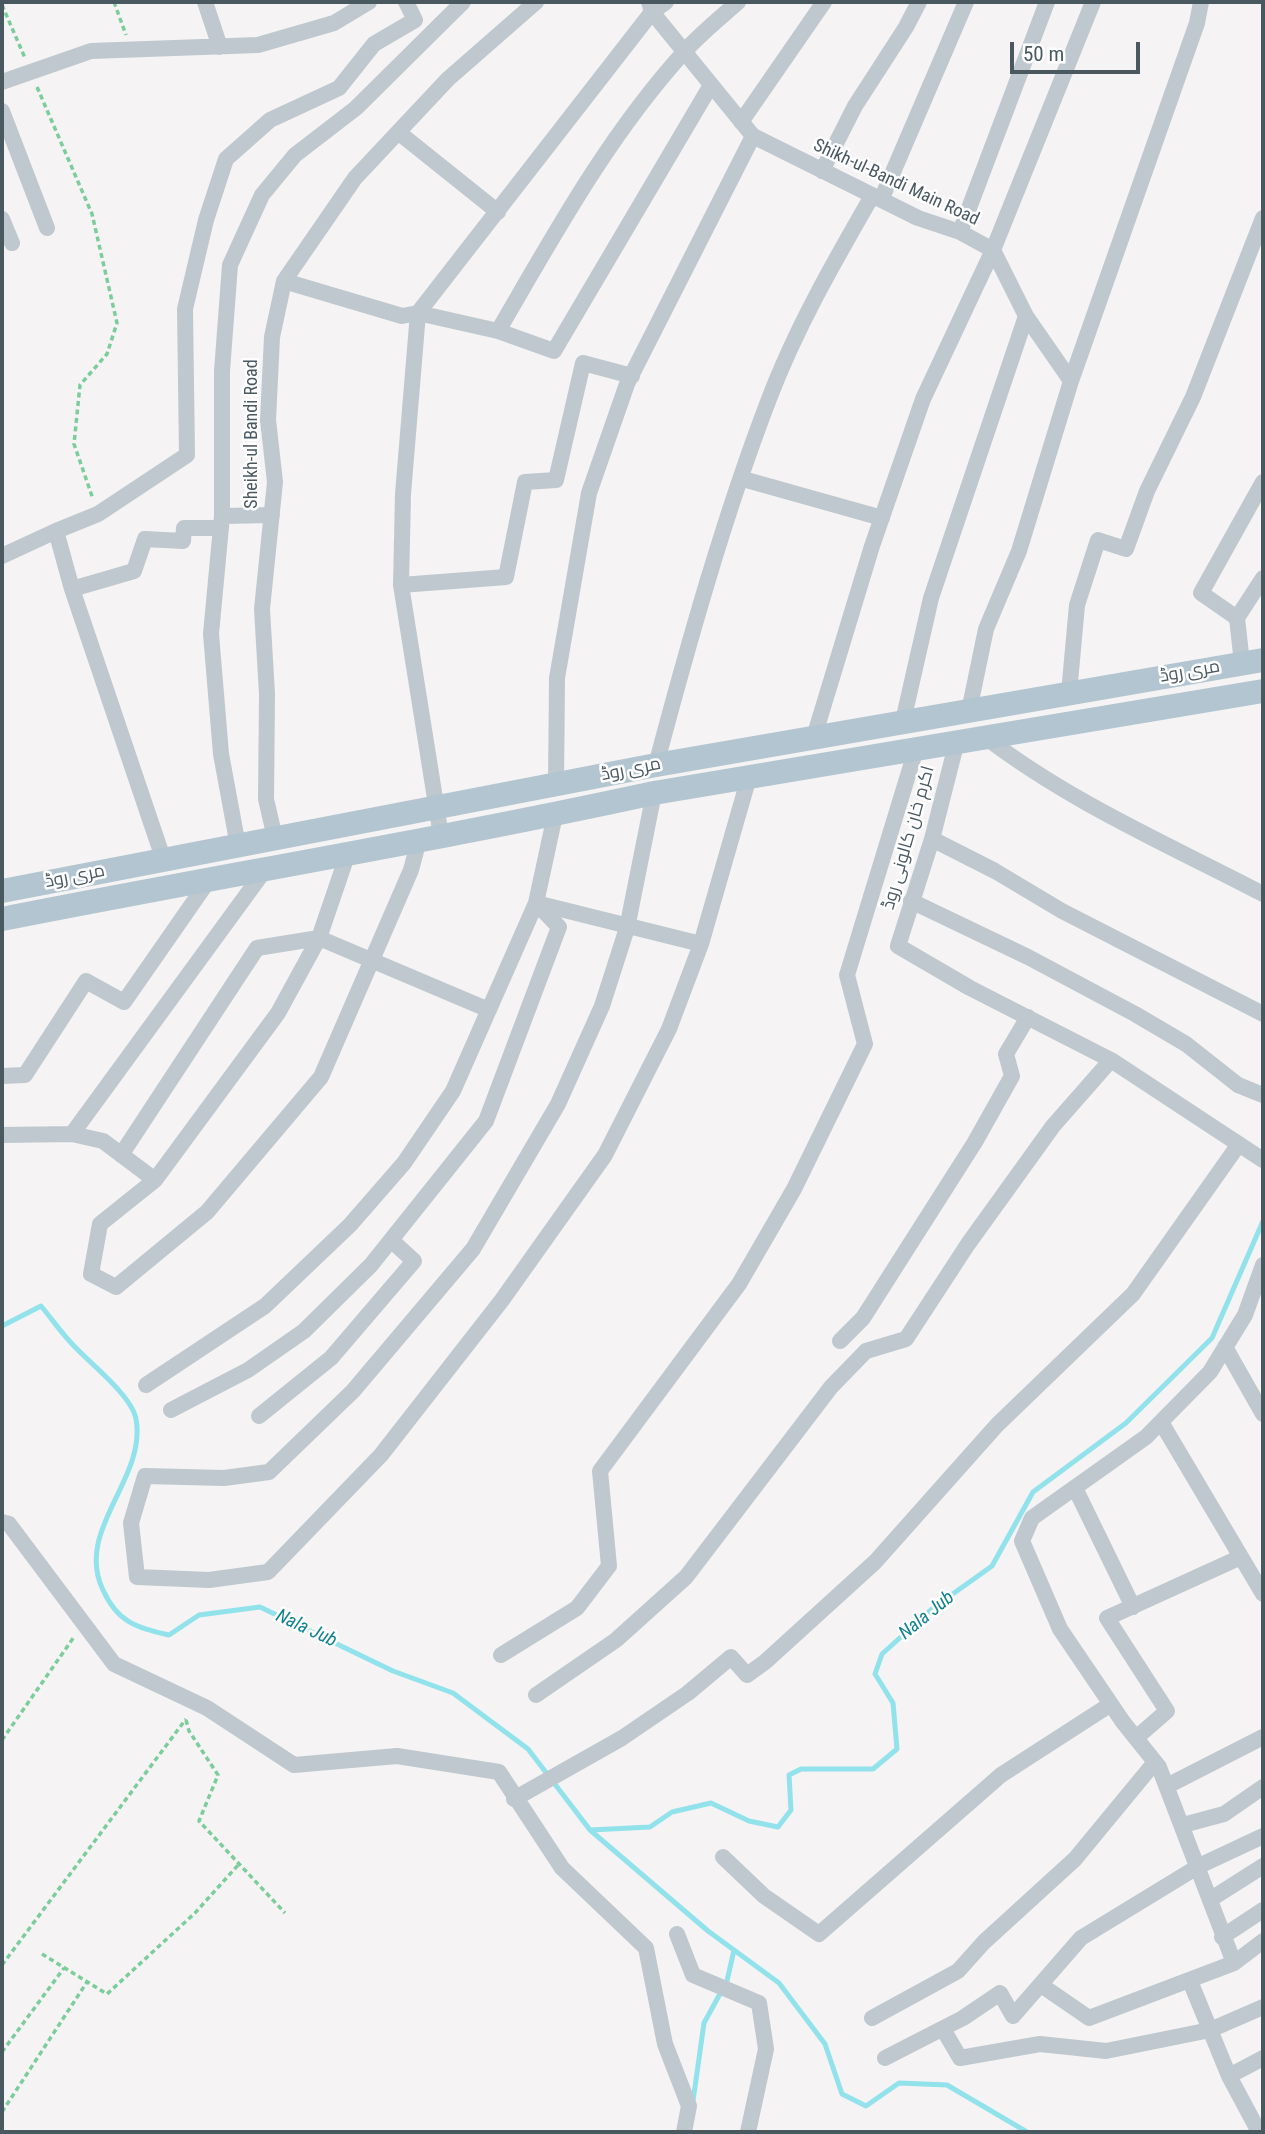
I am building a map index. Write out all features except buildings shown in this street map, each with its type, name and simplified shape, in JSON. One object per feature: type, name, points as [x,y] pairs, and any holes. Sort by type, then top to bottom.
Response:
[{"type":"main road","name":"مری روڈ","points":[[2,891],[656,765],[1253,662]]},
{"type":"main road","name":"مری روڈ","points":[[2,919],[211,877],[555,815],[654,793],[1263,691]]},
{"type":"street","points":[[205,2],[220,47]]},
{"type":"street","points":[[2,82],[91,51],[258,45],[334,23],[369,2]]},
{"type":"street","points":[[2,556],[98,514],[187,455],[185,309],[206,220],[226,159],[270,120],[339,89],[374,44],[415,20],[406,2]]},
{"type":"street","points":[[238,846],[220,754],[211,634],[221,522],[222,371],[230,265],[262,195],[295,155],[356,108],[463,2]]},
{"type":"street","name":"Sheikh-ul Bandi Road","points":[[275,838],[266,799],[267,694],[262,609],[275,482],[268,420],[272,337],[284,281],[355,178],[448,79],[536,2]]},
{"type":"street","points":[[348,853],[319,938],[278,1013],[155,1180],[100,1224],[91,1274],[116,1287],[207,1212],[321,1077],[411,870],[430,838],[435,807],[401,585],[405,468],[418,313],[498,212],[651,7],[666,2]]},
{"type":"street","points":[[499,331],[579,193],[631,119],[684,52],[738,2]]},
{"type":"street","points":[[741,122],[824,2]]},
{"type":"street","points":[[822,171],[855,106],[919,2]]},
{"type":"street","points":[[656,765],[769,398],[820,287],[876,198],[966,2]]},
{"type":"street","points":[[960,232],[1047,2]]},
{"type":"street","points":[[814,737],[882,518],[923,399],[993,250],[1093,2]]},
{"type":"street","points":[[969,711],[986,629],[1020,551],[1071,381],[1192,36],[1200,2]]},
{"type":"street","name":"Shikh-ul-Bandi Main Road","points":[[651,7],[753,136],[918,218],[960,232],[993,250]]},
{"type":"street","points":[[284,281],[402,316],[418,313],[499,331],[554,351],[711,85]]},
{"type":"street","points":[[2,111],[47,228]]},
{"type":"street","points":[[398,132],[498,212]]},
{"type":"street","points":[[556,785],[557,678],[569,593],[589,493],[632,376],[753,136]]},
{"type":"street","points":[[1069,693],[1077,605],[1098,540],[1126,549],[1147,491],[1193,397],[1263,218]]},
{"type":"street","points":[[2,219],[12,243]]},
{"type":"street","points":[[993,250],[1026,316],[1071,381]]},
{"type":"street","points":[[904,721],[931,598],[1026,316]]},
{"type":"street","points":[[401,585],[506,577],[525,482],[556,480],[583,363],[632,376]]},
{"type":"street","points":[[743,479],[882,518]]},
{"type":"street","points":[[1253,662],[1237,618],[1201,593],[1263,482]]},
{"type":"street","points":[[72,589],[134,570],[145,540],[183,541],[184,528],[272,514]]},
{"type":"street","points":[[56,531],[72,589],[164,861]]},
{"type":"street","points":[[1237,618],[1263,578]]},
{"type":"street","points":[[984,736],[1006,754],[1095,806],[1263,892]]},
{"type":"street","name":"اکرم خان کالونی روڈ","points":[[957,741],[932,839],[898,946],[1028,1017]]},
{"type":"street","points":[[501,1655],[577,1608],[609,1566],[600,1471],[739,1284],[794,1189],[865,1044],[847,975],[916,749]]},
{"type":"street","points":[[654,793],[627,928],[601,1006],[558,1104],[473,1249],[353,1391],[269,1472],[224,1478],[145,1476],[131,1523],[136,1577],[209,1580],[268,1572],[381,1455],[502,1300],[605,1155],[669,1029],[701,944],[749,776]]},
{"type":"street","points":[[146,1385],[265,1306],[350,1225],[404,1163],[453,1091],[536,902],[555,815]]},
{"type":"street","points":[[932,839],[995,871],[1062,911],[1263,1014]]},
{"type":"street","points":[[72,1134],[267,867]]},
{"type":"street","points":[[2,1076],[24,1075],[86,981],[124,1002],[211,877]]},
{"type":"street","points":[[911,901],[1028,957],[1135,1014],[1186,1044],[1238,1085],[1263,1095]]},
{"type":"street","points":[[536,902],[627,928],[701,944]]},
{"type":"street","points":[[170,1410],[248,1370],[304,1331],[371,1265],[485,1121],[559,927],[536,902]]},
{"type":"street","points":[[121,1155],[257,947],[319,938],[373,958],[489,1010]]},
{"type":"street","points":[[840,1341],[863,1318],[975,1142],[1012,1076],[1006,1054],[1028,1017],[1111,1060],[1263,1160]]},
{"type":"street","points":[[536,1695],[616,1640],[686,1577],[831,1387],[866,1350],[906,1339],[968,1244],[1053,1126],[1111,1060]]},
{"type":"street","points":[[2,1135],[72,1134],[103,1141],[155,1180]]},
{"type":"street","points":[[514,1799],[622,1738],[688,1693],[731,1657],[747,1675],[765,1662],[874,1562],[997,1425],[1133,1294],[1239,1144]]},
{"type":"street","points":[[258,1416],[331,1358],[414,1261],[391,1240]]},
{"type":"street","points":[[1234,1963],[1222,1937],[1211,1899],[1183,1825],[1155,1762],[1060,1629],[1022,1541],[1032,1518],[1146,1437],[1210,1372],[1245,1315],[1263,1265]]},
{"type":"street","points":[[1225,1347],[1263,1414]]},
{"type":"street","points":[[1161,1422],[1263,1594]]},
{"type":"street","points":[[1075,1488],[1133,1607]]},
{"type":"street","points":[[2,1522],[9,1524],[114,1664],[207,1708],[294,1765],[397,1756],[499,1772],[514,1799],[562,1868],[646,1948],[665,2044],[689,2106],[684,2132]]},
{"type":"street","points":[[1136,1738],[1167,1711],[1107,1618],[1241,1557]]},
{"type":"street","points":[[723,1857],[764,1896],[819,1934],[1001,1775],[1111,1704]]},
{"type":"street","points":[[1167,1786],[1263,1737]]},
{"type":"street","points":[[872,2018],[958,1971],[984,1942],[1075,1859],[1155,1762]]},
{"type":"street","points":[[1183,1825],[1224,1814],[1263,1787]]},
{"type":"street","points":[[885,2058],[943,2029],[1000,1993],[1013,2016],[1081,1938],[1199,1866],[1263,1836]]},
{"type":"street","points":[[1211,1899],[1263,1866]]},
{"type":"street","points":[[1222,1937],[1263,1910]]},
{"type":"street","points":[[677,1934],[693,1975],[759,2003],[766,2049],[748,2132]]},
{"type":"street","points":[[1041,1985],[1089,2018],[1234,1963],[1262,1946]]},
{"type":"street","points":[[1190,1981],[1229,2076],[1259,2132]]},
{"type":"street","points":[[943,2029],[960,2058],[1040,2044],[1106,2050],[1210,2030],[1263,2007]]},
{"type":"street","points":[[1229,2076],[1263,2058]]},
{"type":"path","points":[[114,2],[132,50]]},
{"type":"path","points":[[2,5],[92,214],[117,323],[107,354],[80,385],[74,444],[98,514]]},
{"type":"path","points":[[2,1740],[83,1623]]},
{"type":"path","points":[[179,1695],[190,1731],[219,1775],[199,1821],[285,1913]]},
{"type":"path","points":[[2,1965],[186,1719]]},
{"type":"path","points":[[42,1954],[107,1994],[195,1913],[239,1864]]},
{"type":"path","points":[[2,2052],[64,1968]]},
{"type":"path","points":[[2,2112],[87,1982]]},
{"type":"waterway","name":"Nala Jub","points":[[590,1830],[650,1827],[672,1812],[711,1803],[749,1821],[778,1827],[791,1810],[789,1775],[801,1769],[873,1769],[897,1749],[893,1703],[875,1674],[882,1654],[933,1608],[992,1566],[1033,1492],[1126,1423],[1212,1338],[1263,1221]]},
{"type":"waterway","name":"Nala Jub","points":[[2,1326],[41,1306],[70,1342],[119,1390],[133,1410],[137,1441],[131,1463],[97,1546],[97,1568],[103,1590],[122,1617],[138,1626],[169,1635],[199,1615],[260,1607],[393,1671],[453,1693],[528,1749],[590,1830],[708,1931],[779,1983],[825,2044],[842,2094],[866,2106],[899,2083],[947,2085],[1027,2132]]},
{"type":"waterway","points":[[693,2101],[704,2023],[727,1981],[734,1950]]}]
